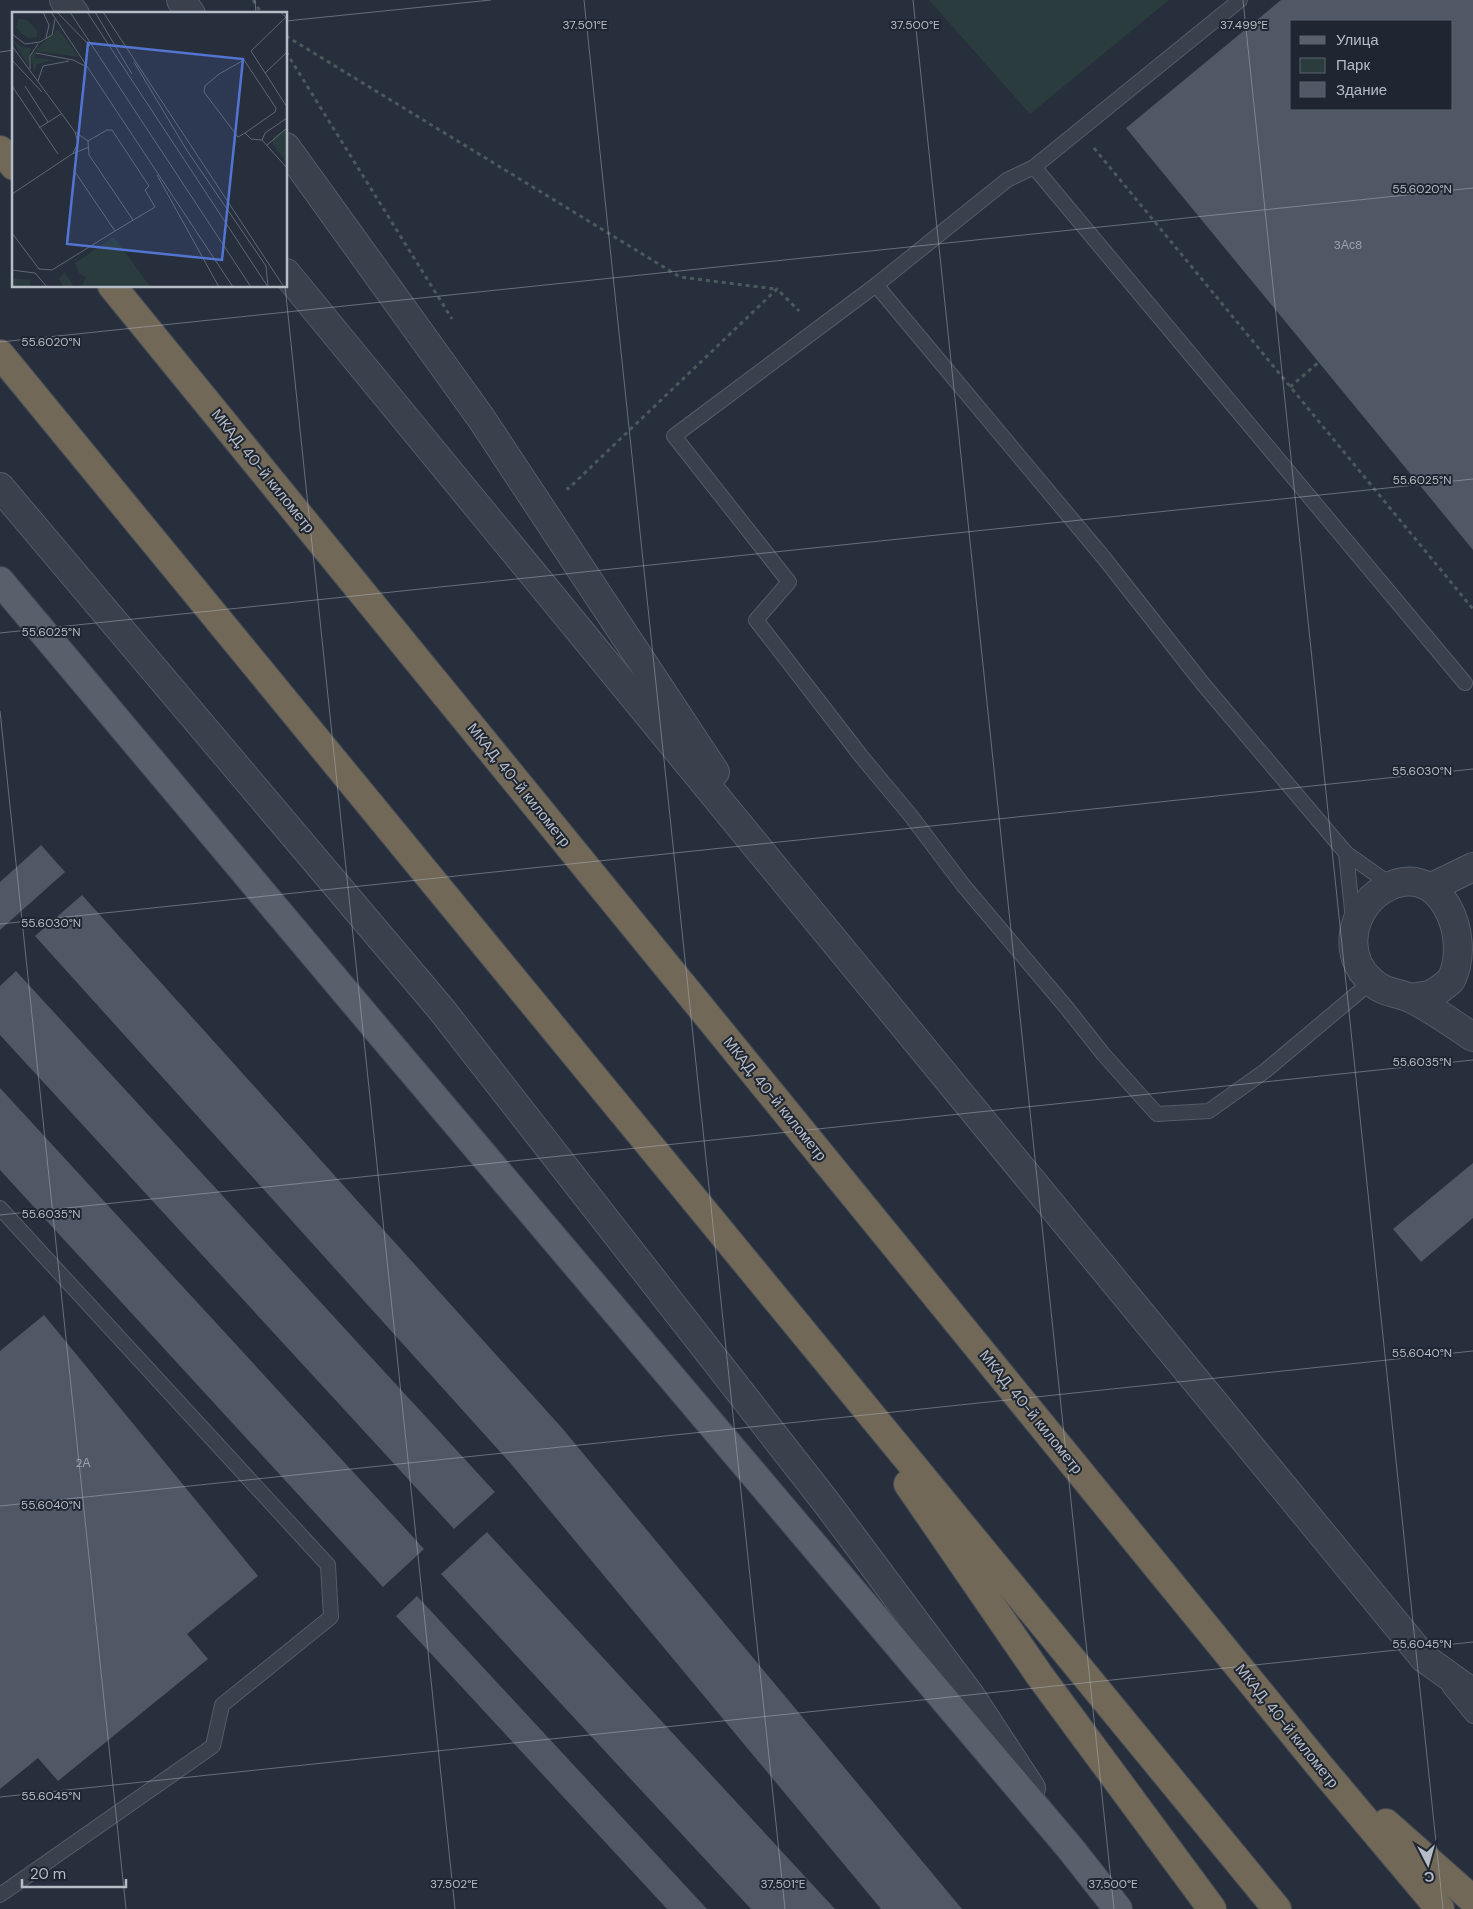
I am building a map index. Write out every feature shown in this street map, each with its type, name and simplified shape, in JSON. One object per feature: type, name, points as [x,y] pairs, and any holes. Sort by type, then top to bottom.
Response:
[{"type":"highway","points":[[0,150],[12,164]]},
{"type":"highway","name":"МКАД, 40-й километр","points":[[114,288],[1318,1764],[1440,1909]]},
{"type":"highway","points":[[0,354],[1278,1909]]},
{"type":"highway","points":[[801,1329],[1040,1676],[1212,1909]]},
{"type":"highway","points":[[1318,1764],[1473,1900]]},
{"type":"main road","points":[[0,580],[380,1033],[1070,1848],[1118,1909]]},
{"type":"street","points":[[64,0],[73,12]]},
{"type":"street","points":[[181,0],[190,12]]},
{"type":"street","points":[[288,150],[481,418],[799,898]]},
{"type":"street","points":[[288,275],[1424,1658],[1473,1693]]},
{"type":"street","points":[[0,487],[441,1009],[786,1451],[970,1695],[1070,1848]]},
{"type":"street","points":[[1434,886],[1473,866]]},
{"type":"street","points":[[1410,998],[1430,994],[1442,988],[1456,975],[1469,972],[1470,917],[1434,886],[1415,881],[1391,885],[1372,897],[1359,913],[1354,928],[1355,955],[1371,982],[1388,993],[1410,998],[1473,1037]]},
{"type":"lane","points":[[1240,0],[1034,168],[1007,180],[876,285],[674,436],[789,582],[756,620],[861,756],[911,816],[962,885],[1066,1007],[1104,1055],[1157,1114],[1209,1111],[1265,1070],[1371,982]]},
{"type":"lane","points":[[1034,168],[1465,683]]},
{"type":"lane","points":[[876,285],[1104,558],[1203,684],[1346,853],[1391,885]]},
{"type":"lane","points":[[1346,853],[1354,928]]},
{"type":"lane","points":[[0,1208],[328,1565],[331,1617],[222,1706],[213,1746],[0,1895]]},
{"type":"lane","points":[[1424,1658],[1473,1716]]},
{"type":"path","points":[[253,0],[261,12]]},
{"type":"path","points":[[288,37],[680,277],[777,289],[816,329]]},
{"type":"path","points":[[288,55],[452,319]]},
{"type":"path","points":[[1086,154],[1094,147],[1473,610]]},
{"type":"path","points":[[562,481],[568,489],[777,289]]},
{"type":"path","points":[[1290,387],[1319,362]]},
{"type":"green space","points":[[929,0],[1169,0],[1030,114]]},
{"type":"building","points":[[1281,0],[1473,0],[1473,550],[1126,128]]},
{"type":"building","points":[[41,845],[65,872],[0,930],[0,882]]},
{"type":"building","points":[[82,895],[562,1428],[962,1909],[881,1909],[512,1465],[35,936]]},
{"type":"building","points":[[16,971],[495,1492],[454,1529],[0,1035],[0,986]]},
{"type":"building","points":[[0,1088],[424,1549],[383,1587],[0,1170]]},
{"type":"building","points":[[1473,1163],[1473,1218],[1421,1262],[1393,1229]]},
{"type":"building","points":[[44,1315],[258,1576],[187,1634],[208,1659],[58,1781],[38,1758],[0,1789],[0,1351]]},
{"type":"building","points":[[487,1532],[835,1909],[751,1909],[441,1574]]},
{"type":"building","points":[[417,1596],[707,1909],[667,1909],[396,1616]]}]
